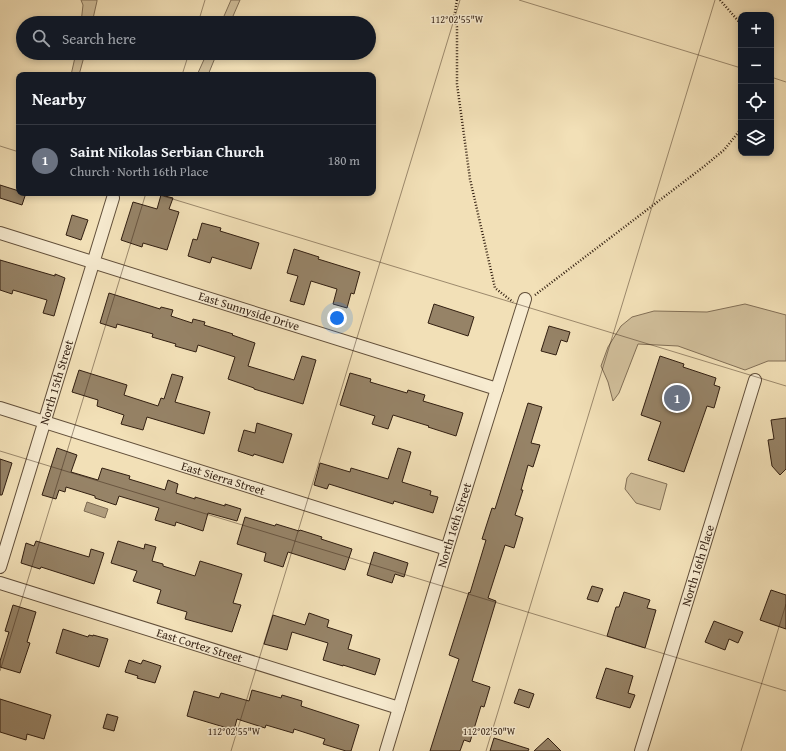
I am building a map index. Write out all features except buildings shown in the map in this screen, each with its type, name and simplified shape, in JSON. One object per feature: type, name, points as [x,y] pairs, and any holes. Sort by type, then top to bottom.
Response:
[{"type":"street","name":"North 15th Street","points":[[0,567],[113,198]]},
{"type":"street","name":"East Sunnyside Drive","points":[[0,232],[497,389]]},
{"type":"street","name":"North 16th Street","points":[[386,751],[447,549],[524,305]]},
{"type":"street","name":"North 16th Place","points":[[641,751],[755,380]]},
{"type":"street","name":"East Sierra Street","points":[[0,408],[447,549]]},
{"type":"street","name":"East Cortez Street","points":[[0,583],[398,708]]},
{"type":"path","points":[[457,0],[454,18],[457,27],[457,84],[470,179],[495,288],[524,305],[533,296],[702,168],[724,150],[738,133]]},
{"type":"path","points":[[720,0],[738,21]]},
{"type":"shaded area","points":[[81,0],[97,0],[94,16],[82,16],[83,5]]},
{"type":"shaded area","points":[[231,0],[240,0],[233,16],[224,16]]},
{"type":"shaded area","points":[[74,60],[83,60],[80,72],[72,72]]},
{"type":"shaded area","points":[[204,60],[214,60],[209,72],[198,72]]},
{"type":"shaded area","points":[[745,304],[786,315],[786,361],[768,361],[745,370],[678,346],[638,344],[619,393],[613,401],[608,382],[601,366],[608,347],[621,326],[632,317],[654,311],[707,312]]},
{"type":"shaded area","points":[[631,473],[667,484],[660,510],[636,503],[625,489],[627,478]]},
{"type":"shaded area","points":[[87,502],[108,509],[105,518],[84,511]]},
{"type":"place","name":"Saint Nikolas Serbian Church","points":[[677,398]]}]
